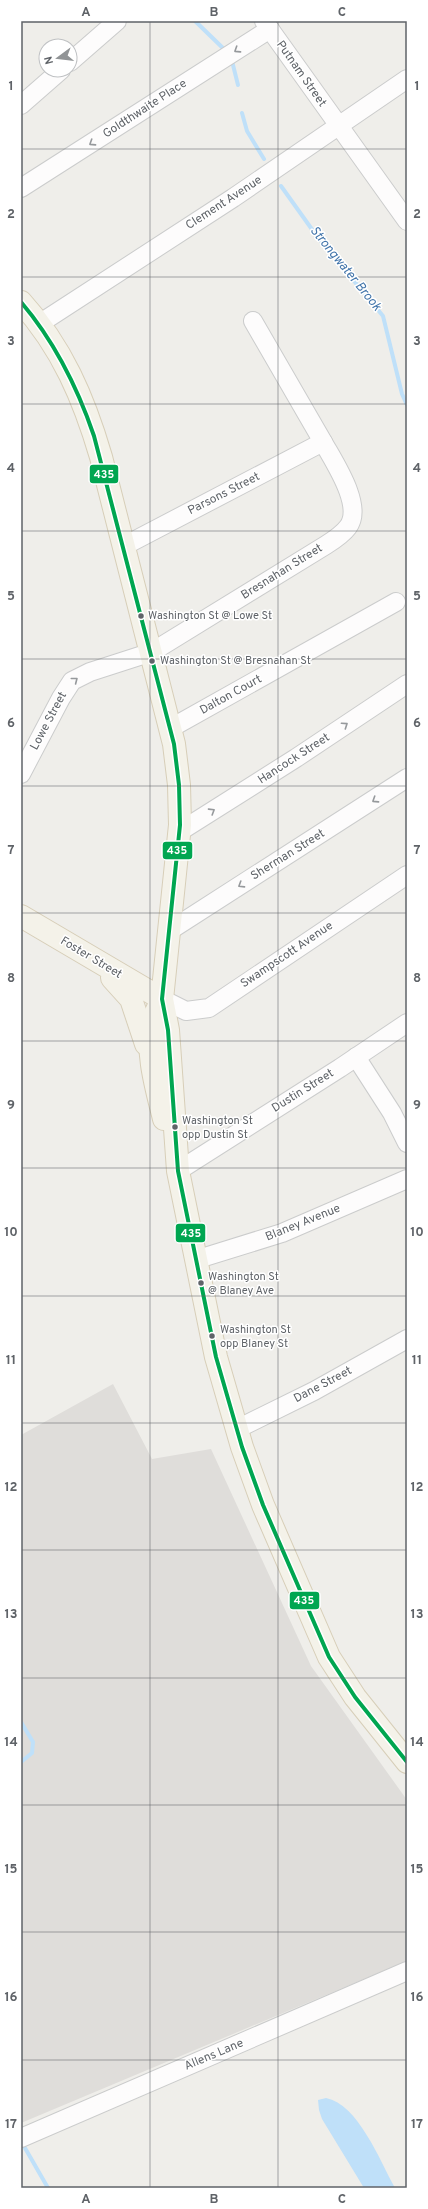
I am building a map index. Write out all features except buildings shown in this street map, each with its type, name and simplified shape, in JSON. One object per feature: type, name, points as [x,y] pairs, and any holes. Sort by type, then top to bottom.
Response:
[{"type":"main road","points":[[21,302],[55,344],[66,364],[88,415],[124,546],[171,728],[179,778],[179,832],[162,999],[168,1030],[178,1171]]},
{"type":"main road","name":"Foster Street","points":[[21,916],[162,999]]},
{"type":"main road","points":[[94,960],[132,1000],[138,1016],[178,1171],[216,1357],[237,1429],[263,1504],[329,1657],[355,1697],[406,1758]]},
{"type":"main road","points":[[152,1068],[152,1021],[162,999]]},
{"type":"street","points":[[78,55],[116,21]]},
{"type":"street","name":"Putnam Street","points":[[267,25],[338,127],[407,221]]},
{"type":"street","name":"Goldthwaite Place","points":[[21,188],[267,25]]},
{"type":"street","points":[[21,105],[52,78]]},
{"type":"street","name":"Clement Avenue","points":[[39,324],[338,127],[407,79]]},
{"type":"street","points":[[253,321],[323,442]]},
{"type":"street","name":"Bresnahan Street","points":[[152,652],[326,545],[348,527],[352,518],[352,504],[345,485],[323,442]]},
{"type":"street","name":"Parsons Street","points":[[124,546],[323,442]]},
{"type":"street","name":"Dalton Court","points":[[171,728],[396,602]]},
{"type":"street","name":"Lowe Street","points":[[21,774],[61,698],[72,681],[90,672],[152,652]]},
{"type":"street","name":"Hancock Street","points":[[179,832],[296,758],[407,684]]},
{"type":"street","name":"Sherman Street","points":[[169,931],[407,778]]},
{"type":"street","name":"Swampscott Avenue","points":[[162,999],[186,1010],[209,1008],[407,875]]},
{"type":"street","name":"Dustin Street","points":[[178,1171],[407,1023]]},
{"type":"street","points":[[356,1057],[392,1113],[407,1143]]},
{"type":"street","name":"Blaney Avenue","points":[[195,1260],[282,1233],[407,1179]]},
{"type":"street","name":"Dane Street","points":[[237,1429],[314,1391],[407,1339]]},
{"type":"street","name":"Allens Lane","points":[[21,2138],[407,1971]]},
{"type":"shaded area","points":[[113,1384],[152,1459],[211,1449],[311,1666],[407,1800],[407,1961],[21,2123],[21,1435]]},
{"type":"water","points":[[326,2098],[338,2102],[358,2122],[375,2149],[395,2188],[364,2188],[322,2119],[318,2100]]},
{"type":"waterway","name":"Strongwater Brook","points":[[195,21],[226,51]]},
{"type":"waterway","name":"Strongwater Brook","points":[[232,61],[238,85]]},
{"type":"waterway","name":"Strongwater Brook","points":[[242,113],[247,131],[264,159]]},
{"type":"waterway","name":"Strongwater Brook","points":[[281,186],[316,235],[383,316],[402,394],[407,405]]},
{"type":"waterway","points":[[21,1722],[33,1742],[32,1753],[21,1762]]},
{"type":"waterway","points":[[25,2148],[48,2188]]},
{"type":"transit line","name":"435","points":[[21,302],[55,349],[64,365],[94,436],[174,744],[179,785],[180,825],[162,999],[168,1030],[178,1171],[216,1357],[242,1447],[263,1505],[329,1657],[355,1697],[407,1762]]},
{"type":"place","name":"Washington St @ Lowe St","points":[[141,616]]},
{"type":"place","name":"Washington St @ Bresnahan St","points":[[152,661]]},
{"type":"place","name":"Washington St opp Dustin St","points":[[175,1127]]},
{"type":"place","name":"Washington St @ Blaney Ave","points":[[201,1283]]},
{"type":"place","name":"Washington St opp Blaney St","points":[[212,1336]]}]
